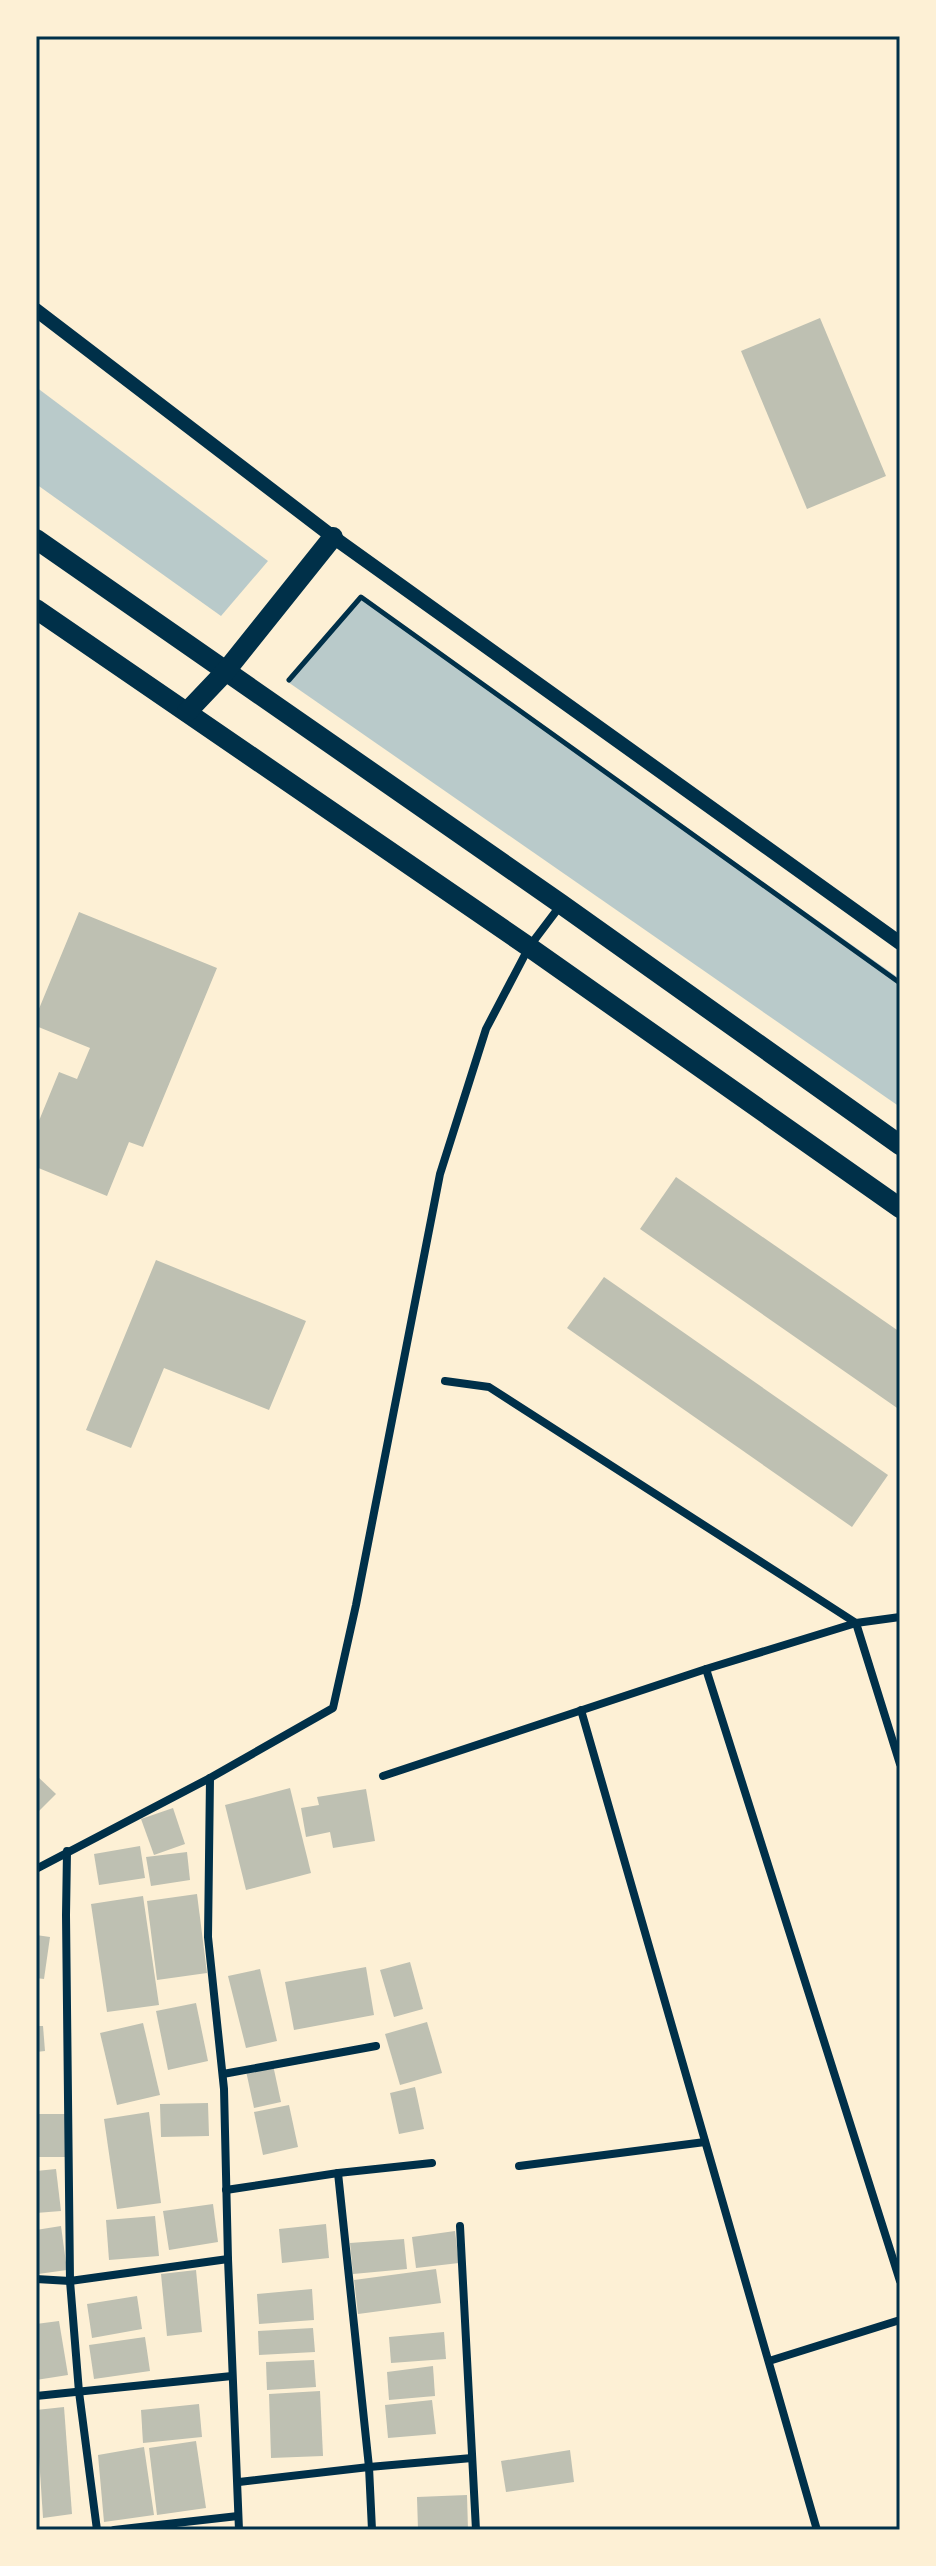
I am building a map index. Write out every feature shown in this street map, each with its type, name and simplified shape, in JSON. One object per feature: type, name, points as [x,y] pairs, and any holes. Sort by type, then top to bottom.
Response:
[{"type":"main road","points":[[187,712],[225,672],[333,537]]},
{"type":"main road","points":[[36,539],[561,904],[900,1145]]},
{"type":"main road","points":[[36,609],[529,947],[900,1208]]},
{"type":"street","points":[[36,310],[333,537],[900,943]]},
{"type":"street","points":[[36,1869],[210,1778],[333,1708],[440,1174],[486,1029],[529,947],[561,904]]},
{"type":"street","points":[[445,1381],[489,1387],[856,1623],[900,1764]]},
{"type":"street","points":[[383,1776],[706,1669],[856,1623],[900,1617]]},
{"type":"street","points":[[706,1669],[900,2281]]},
{"type":"street","points":[[581,1710],[817,2530]]},
{"type":"street","points":[[210,1778],[208,1937],[223,2074],[239,2530]]},
{"type":"street","points":[[67,1851],[70,2281],[79,2392],[97,2530]]},
{"type":"street","points":[[223,2074],[376,2046]]},
{"type":"street","points":[[519,2166],[705,2142]]},
{"type":"street","points":[[226,2190],[432,2163]]},
{"type":"street","points":[[338,2173],[369,2467],[372,2530]]},
{"type":"street","points":[[460,2226],[476,2530]]},
{"type":"street","points":[[36,2279],[70,2281],[228,2259]]},
{"type":"street","points":[[769,2361],[900,2320]]},
{"type":"street","points":[[36,2396],[232,2376]]},
{"type":"street","points":[[239,2482],[472,2458]]},
{"type":"street","points":[[114,2530],[238,2516]]},
{"type":"path","points":[[288,682],[361,597],[900,983]]},
{"type":"shaded area","points":[[36,387],[268,561],[221,616],[36,484]]},
{"type":"shaded area","points":[[361,597],[900,979],[900,1107],[288,682]]},
{"type":"building","points":[[820,318],[886,476],[807,509],[741,351]]},
{"type":"building","points":[[79,912],[217,968],[143,1147],[129,1142],[107,1196],[36,1167],[36,1128],[59,1072],[77,1079],[90,1048],[36,1026],[36,1016]]},
{"type":"building","points":[[676,1177],[900,1332],[900,1410],[640,1229]]},
{"type":"building","points":[[156,1260],[306,1321],[269,1410],[164,1368],[131,1448],[86,1430]]},
{"type":"building","points":[[604,1277],[888,1475],[852,1527],[567,1328]]},
{"type":"building","points":[[36,1775],[56,1794],[36,1814]]},
{"type":"building","points":[[290,1788],[311,1873],[246,1890],[225,1805]]},
{"type":"building","points":[[366,1789],[375,1841],[333,1848],[330,1832],[306,1837],[301,1808],[319,1805],[317,1797]]},
{"type":"building","points":[[173,1808],[185,1844],[154,1855],[141,1819]]},
{"type":"building","points":[[140,1846],[145,1878],[99,1885],[94,1854]]},
{"type":"building","points":[[187,1852],[190,1880],[151,1886],[146,1857]]},
{"type":"building","points":[[197,1894],[207,1973],[157,1980],[147,1901]]},
{"type":"building","points":[[143,1896],[159,2005],[107,2012],[91,1904]]},
{"type":"building","points":[[36,1935],[50,1937],[44,1979],[36,1978]]},
{"type":"building","points":[[410,1962],[423,2009],[394,2017],[380,1970]]},
{"type":"building","points":[[366,1967],[374,2015],[294,2030],[285,1982]]},
{"type":"building","points":[[260,1969],[277,2041],[246,2048],[228,1976]]},
{"type":"building","points":[[196,2003],[208,2061],[168,2070],[156,2011]]},
{"type":"building","points":[[427,2022],[442,2073],[400,2085],[385,2034]]},
{"type":"building","points":[[143,2023],[160,2095],[117,2105],[100,2033]]},
{"type":"building","points":[[36,2026],[43,2026],[45,2051],[36,2052]]},
{"type":"building","points":[[273,2065],[281,2102],[254,2108],[246,2071]]},
{"type":"building","points":[[415,2087],[424,2129],[399,2134],[390,2093]]},
{"type":"building","points":[[208,2103],[209,2136],[161,2137],[160,2104]]},
{"type":"building","points":[[289,2105],[298,2147],[263,2155],[254,2112]]},
{"type":"building","points":[[149,2112],[161,2203],[117,2209],[104,2119]]},
{"type":"building","points":[[36,2114],[65,2114],[65,2157],[36,2157]]},
{"type":"building","points":[[56,2169],[61,2211],[36,2213],[36,2171]]},
{"type":"building","points":[[213,2204],[218,2242],[169,2250],[163,2211]]},
{"type":"building","points":[[155,2216],[159,2256],[109,2260],[106,2220]]},
{"type":"building","points":[[326,2224],[329,2258],[282,2263],[279,2229]]},
{"type":"building","points":[[61,2226],[67,2270],[38,2274],[36,2230]]},
{"type":"building","points":[[455,2231],[459,2263],[416,2268],[412,2237]]},
{"type":"building","points":[[404,2239],[407,2269],[353,2274],[350,2243]]},
{"type":"building","points":[[436,2269],[441,2303],[358,2314],[354,2280]]},
{"type":"building","points":[[196,2270],[202,2332],[167,2336],[161,2274]]},
{"type":"building","points":[[312,2289],[314,2320],[259,2324],[257,2294]]},
{"type":"building","points":[[137,2296],[142,2329],[92,2338],[87,2304]]},
{"type":"building","points":[[59,2321],[68,2375],[36,2380],[36,2324]]},
{"type":"building","points":[[313,2328],[315,2352],[259,2355],[258,2331]]},
{"type":"building","points":[[444,2332],[446,2359],[391,2363],[389,2337]]},
{"type":"building","points":[[145,2337],[150,2371],[94,2379],[89,2345]]},
{"type":"building","points":[[314,2360],[316,2387],[267,2390],[266,2362]]},
{"type":"building","points":[[433,2366],[435,2396],[389,2400],[387,2372]]},
{"type":"building","points":[[320,2391],[323,2456],[271,2458],[269,2394]]},
{"type":"building","points":[[432,2400],[436,2434],[388,2438],[385,2405]]},
{"type":"building","points":[[199,2404],[202,2437],[143,2443],[141,2410]]},
{"type":"building","points":[[64,2407],[72,2514],[43,2518],[36,2410]]},
{"type":"building","points":[[196,2441],[206,2508],[157,2515],[149,2448]]},
{"type":"building","points":[[144,2447],[154,2515],[104,2522],[98,2455]]},
{"type":"building","points":[[570,2450],[574,2482],[506,2492],[501,2461]]},
{"type":"building","points":[[467,2495],[468,2530],[418,2530],[417,2497]]}]
